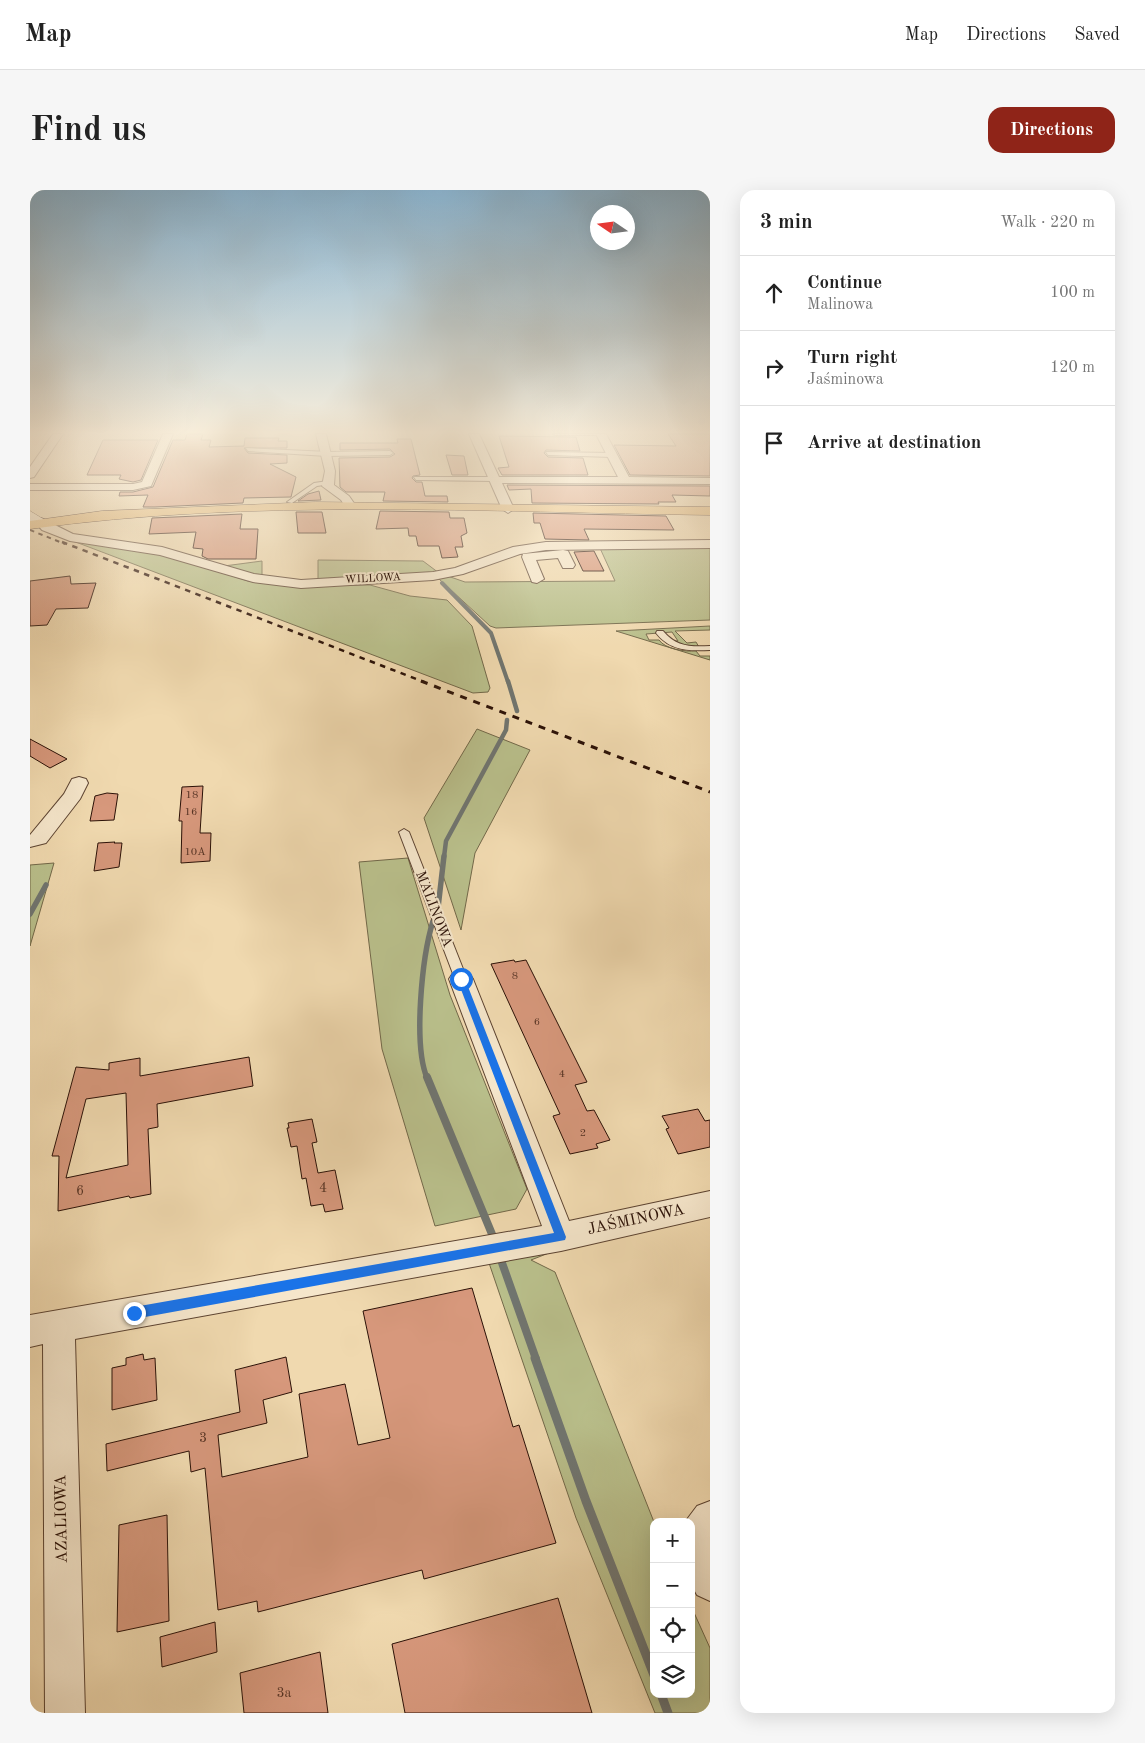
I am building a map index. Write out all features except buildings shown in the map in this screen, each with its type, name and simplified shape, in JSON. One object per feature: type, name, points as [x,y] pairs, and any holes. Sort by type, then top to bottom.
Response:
[{"type":"main road","points":[[34,521],[102,515],[286,506],[710,511]]},
{"type":"street","points":[[506,505],[508,509]]},
{"type":"street","name":"WILLOWA","points":[[34,521],[70,537],[162,551],[253,578],[284,584],[433,576],[458,571],[518,550],[563,555],[584,548],[710,544]]},
{"type":"street","points":[[537,578],[528,557],[563,555]]},
{"type":"street","points":[[30,841],[39,839],[73,795],[79,782]]},
{"type":"street","name":"MALINOWA","points":[[461,979],[561,1237]]},
{"type":"street","name":"JAŚMINOWA","points":[[45,1328],[561,1237],[710,1204]]},
{"type":"street","name":"AZALIOWA","points":[[45,1328],[65,1713]]},
{"type":"street","points":[[710,1519],[699,1532],[694,1548],[710,1582]]},
{"type":"lane","points":[[660,633],[666,643],[688,650],[710,648]]},
{"type":"lane","name":"MALINOWA","points":[[404,832],[461,979]]},
{"type":"green space","points":[[73,541],[159,553],[248,581],[287,586],[370,585],[410,596],[447,600],[472,626],[490,688],[488,692],[473,693]]},
{"type":"green space","points":[[710,545],[710,620],[496,628],[490,626],[439,579],[374,576],[318,579],[318,560],[423,561],[439,573],[465,582],[615,581],[599,546]]},
{"type":"green space","points":[[262,561],[262,577],[224,566]]},
{"type":"green space","points":[[710,626],[710,630],[675,631],[687,643],[696,642],[699,647],[687,647],[669,641],[678,641],[672,632],[646,634],[649,640],[659,640],[666,646],[676,649],[696,651],[700,656],[710,656],[710,660],[616,631]]},
{"type":"green space","points":[[477,729],[530,750],[475,853],[461,930],[424,818]]},
{"type":"green space","points":[[408,858],[450,995],[527,1189],[516,1209],[435,1226],[382,1049],[359,862]]},
{"type":"green space","points":[[54,863],[30,946],[30,865]]},
{"type":"green space","points":[[564,1247],[531,1260],[555,1272],[652,1518],[650,1518],[650,1698],[695,1698],[695,1615],[710,1648],[710,1713],[655,1713],[576,1518],[489,1263]]},
{"type":"waterway","points":[[442,583],[491,633],[508,682]]},
{"type":"waterway","points":[[508,681],[517,711]]},
{"type":"waterway","points":[[444,857],[446,841],[506,730],[507,720]]},
{"type":"waterway","points":[[438,908],[444,856]]},
{"type":"waterway","points":[[30,914],[46,885]]},
{"type":"waterway","points":[[427,1078],[420,1044],[420,1023],[425,956],[433,921]]},
{"type":"waterway","points":[[427,1077],[494,1239]]},
{"type":"waterway","points":[[501,1260],[536,1359]]},
{"type":"waterway","points":[[535,1358],[586,1501],[650,1665]]},
{"type":"waterway","points":[[662,1698],[668,1713]]},
{"type":"railway","points":[[30,530],[65,544]]},
{"type":"railway","points":[[62,542],[424,682]]},
{"type":"railway","points":[[421,681],[710,792]]},
{"type":"route","points":[[134,1313],[561,1237],[461,979]]}]
